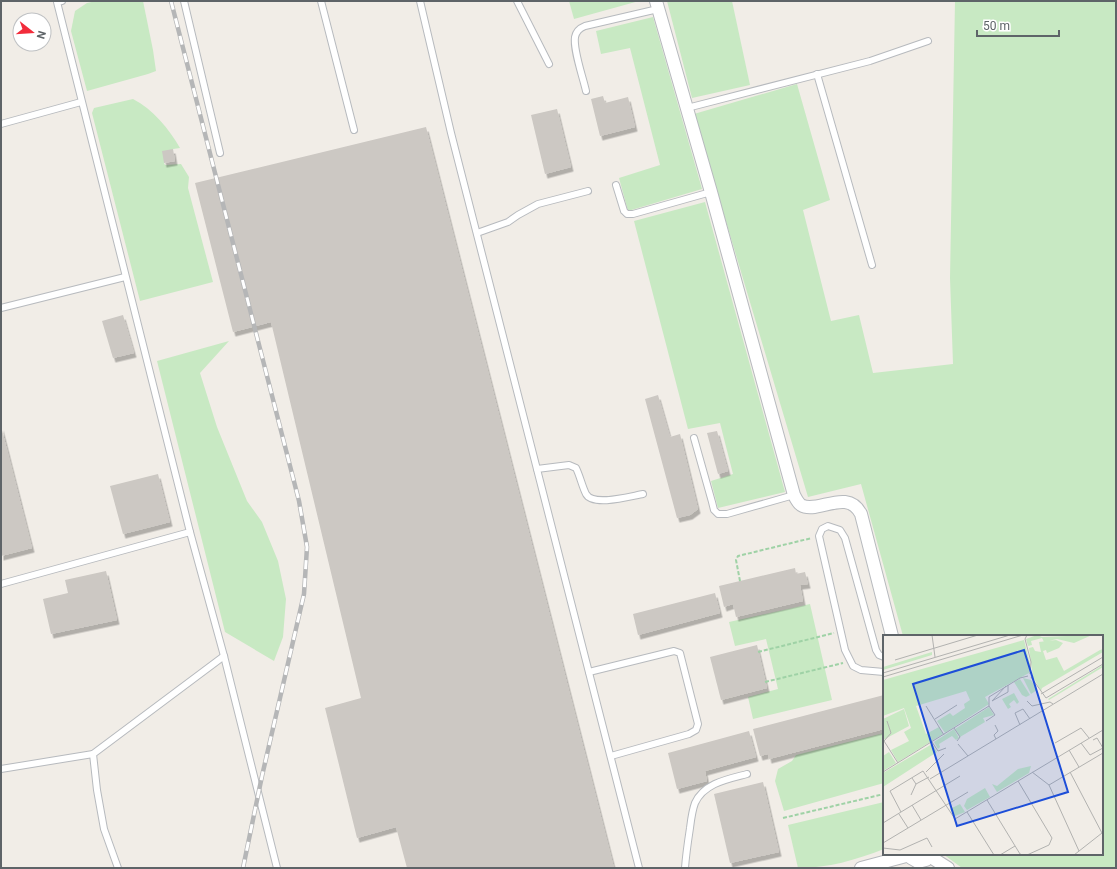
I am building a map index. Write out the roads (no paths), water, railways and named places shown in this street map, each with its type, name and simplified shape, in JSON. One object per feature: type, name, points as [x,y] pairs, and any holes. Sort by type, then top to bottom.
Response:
[{"type":"street","points":[[657,5],[711,192],[794,495],[798,503],[802,506],[810,507],[841,502],[852,503],[857,507],[892,635]]},
{"type":"street","points":[[862,868],[907,855]]},
{"type":"street","points":[[910,855],[911,858],[918,862],[926,860],[929,855],[948,868]]},
{"type":"lane","points":[[62,1],[56,2],[190,532],[224,656],[277,868]]},
{"type":"lane","points":[[184,1],[220,153]]},
{"type":"lane","points":[[321,1],[354,130]]},
{"type":"lane","points":[[420,1],[449,125],[639,868]]},
{"type":"lane","points":[[517,1],[549,64]]},
{"type":"lane","points":[[586,90],[575,46],[575,36],[580,29],[585,26],[657,5]]},
{"type":"lane","points":[[687,108],[870,61],[928,41]]},
{"type":"lane","points":[[817,74],[872,265]]},
{"type":"lane","points":[[1,124],[81,102]]},
{"type":"lane","points":[[616,185],[624,211],[627,214],[633,214],[711,192]]},
{"type":"lane","points":[[477,233],[508,222],[538,204],[588,191]]},
{"type":"lane","points":[[1,308],[125,277]]},
{"type":"lane","points":[[694,438],[714,510],[718,514],[727,514],[794,495]]},
{"type":"lane","points":[[537,469],[569,465],[576,468],[586,495],[591,499],[603,501],[643,494]]},
{"type":"lane","points":[[883,657],[879,655],[876,650],[844,538],[840,530],[828,526],[822,529],[819,536],[845,650],[853,666],[861,670],[883,672]]},
{"type":"lane","points":[[1,584],[190,532]]},
{"type":"lane","points":[[589,672],[674,651],[680,653],[683,663],[698,724],[696,730],[689,734],[611,756]]},
{"type":"lane","points":[[1,769],[93,754],[224,656]]},
{"type":"lane","points":[[93,754],[97,790],[104,829],[118,868]]},
{"type":"lane","points":[[685,868],[687,845],[695,803],[700,796],[713,785],[747,774]]},
{"type":"railway","points":[[171,1],[299,501],[307,547],[304,594],[262,776],[243,868]]}]
